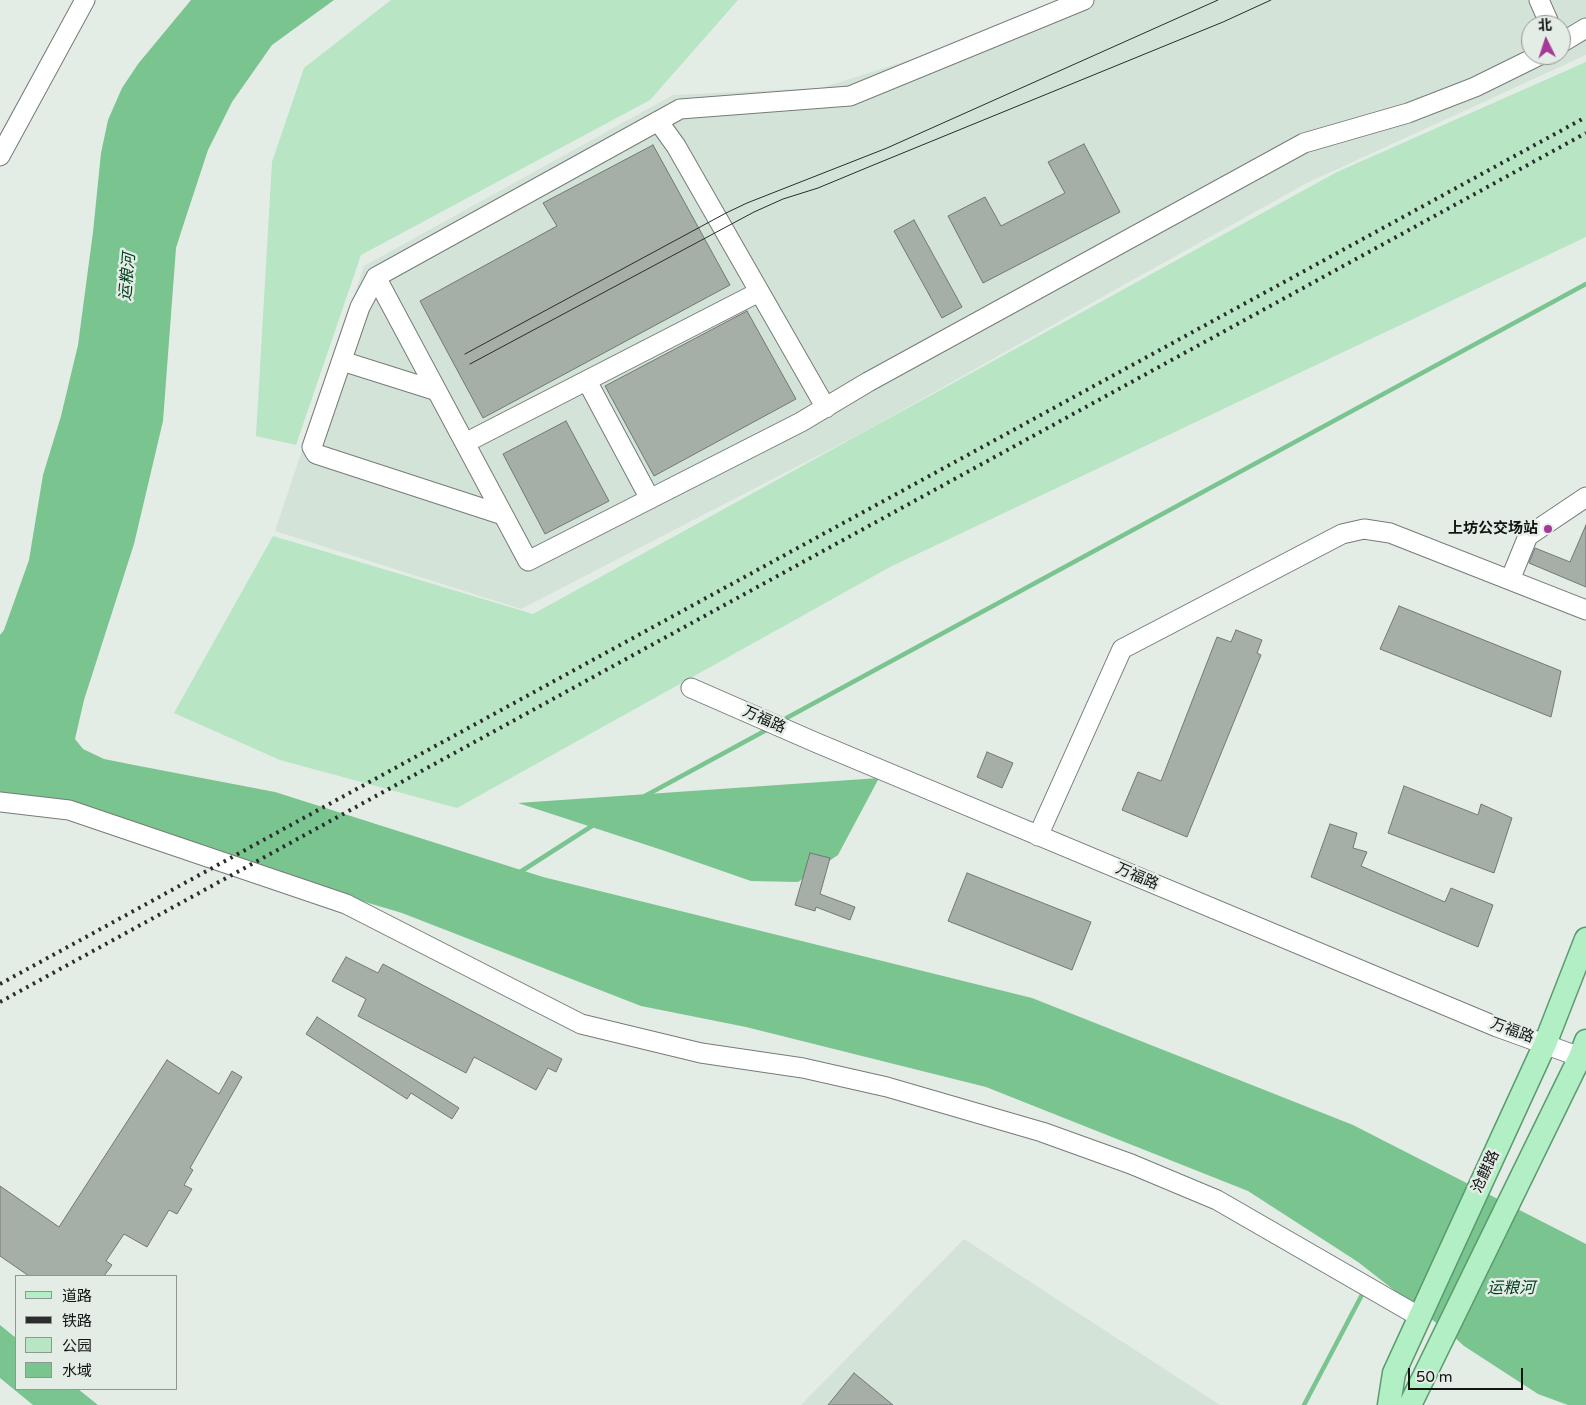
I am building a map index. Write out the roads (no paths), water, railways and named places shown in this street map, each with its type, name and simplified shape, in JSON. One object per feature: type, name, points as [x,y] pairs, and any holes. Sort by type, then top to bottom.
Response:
[{"type":"main road","name":"沧麒路","points":[[1389,1405],[1394,1373],[1545,1044],[1586,939]]},
{"type":"main road","points":[[1410,1405],[1584,1052]]},
{"type":"street","points":[[0,156],[85,0]]},
{"type":"street","points":[[503,515],[316,454],[312,447],[360,307],[376,277],[680,108],[850,96],[1084,0]]},
{"type":"street","points":[[1539,0],[1546,15]]},
{"type":"street","points":[[1571,38],[1586,28]]},
{"type":"street","points":[[376,277],[528,561],[826,408],[876,378],[1304,143],[1425,106],[1475,87],[1521,64]]},
{"type":"street","points":[[658,121],[676,146],[826,408]]},
{"type":"street","points":[[465,444],[759,292]]},
{"type":"street","points":[[342,361],[437,391]]},
{"type":"street","points":[[587,380],[650,498]]},
{"type":"street","points":[[1510,580],[1528,536],[1586,497]]},
{"type":"street","points":[[1038,836],[1122,649],[1342,534],[1364,529],[1390,533],[1586,610]]},
{"type":"street","name":"万福路","points":[[691,688],[1038,836],[1497,1027],[1545,1044],[1584,1052]]},
{"type":"street","points":[[0,802],[69,810],[346,904],[581,1024],[701,1053],[803,1068],[887,1087],[1059,1138],[1131,1164],[1217,1200],[1420,1317]]},
{"type":"water","name":"运粮河","points":[[191,0],[334,0],[272,45],[232,102],[208,150],[176,248],[163,421],[134,544],[84,700],[75,739],[83,749],[104,759],[275,792],[543,877],[1032,998],[1353,1125],[1586,1244],[1586,1405],[1568,1405],[1538,1394],[1464,1346],[1358,1262],[1248,1191],[986,1087],[746,1027],[641,1006],[402,913],[0,793],[0,635],[4,630],[29,560],[43,475],[61,416],[78,345],[101,153],[108,120],[122,88],[138,64]]},
{"type":"water","points":[[879,778],[838,855],[798,882],[751,881],[518,803]]},
{"type":"water","points":[[0,1325],[15,1337],[15,1390],[79,1390],[98,1405],[33,1405],[0,1378]]},
{"type":"waterway","points":[[781,721],[1586,284]]},
{"type":"waterway","points":[[643,797],[770,728]]},
{"type":"waterway","points":[[517,874],[595,824]]},
{"type":"waterway","points":[[1304,1405],[1365,1289]]},
{"type":"tram line","points":[[465,354],[747,203],[887,148],[1218,0]]},
{"type":"tram line","points":[[470,364],[754,212],[783,199],[818,188],[1223,22],[1271,0]]},
{"type":"railway","points":[[0,984],[1586,117]]},
{"type":"railway","points":[[0,1002],[1586,133]]},
{"type":"place","name":"上坊公交场站","points":[[1548,529]]}]
